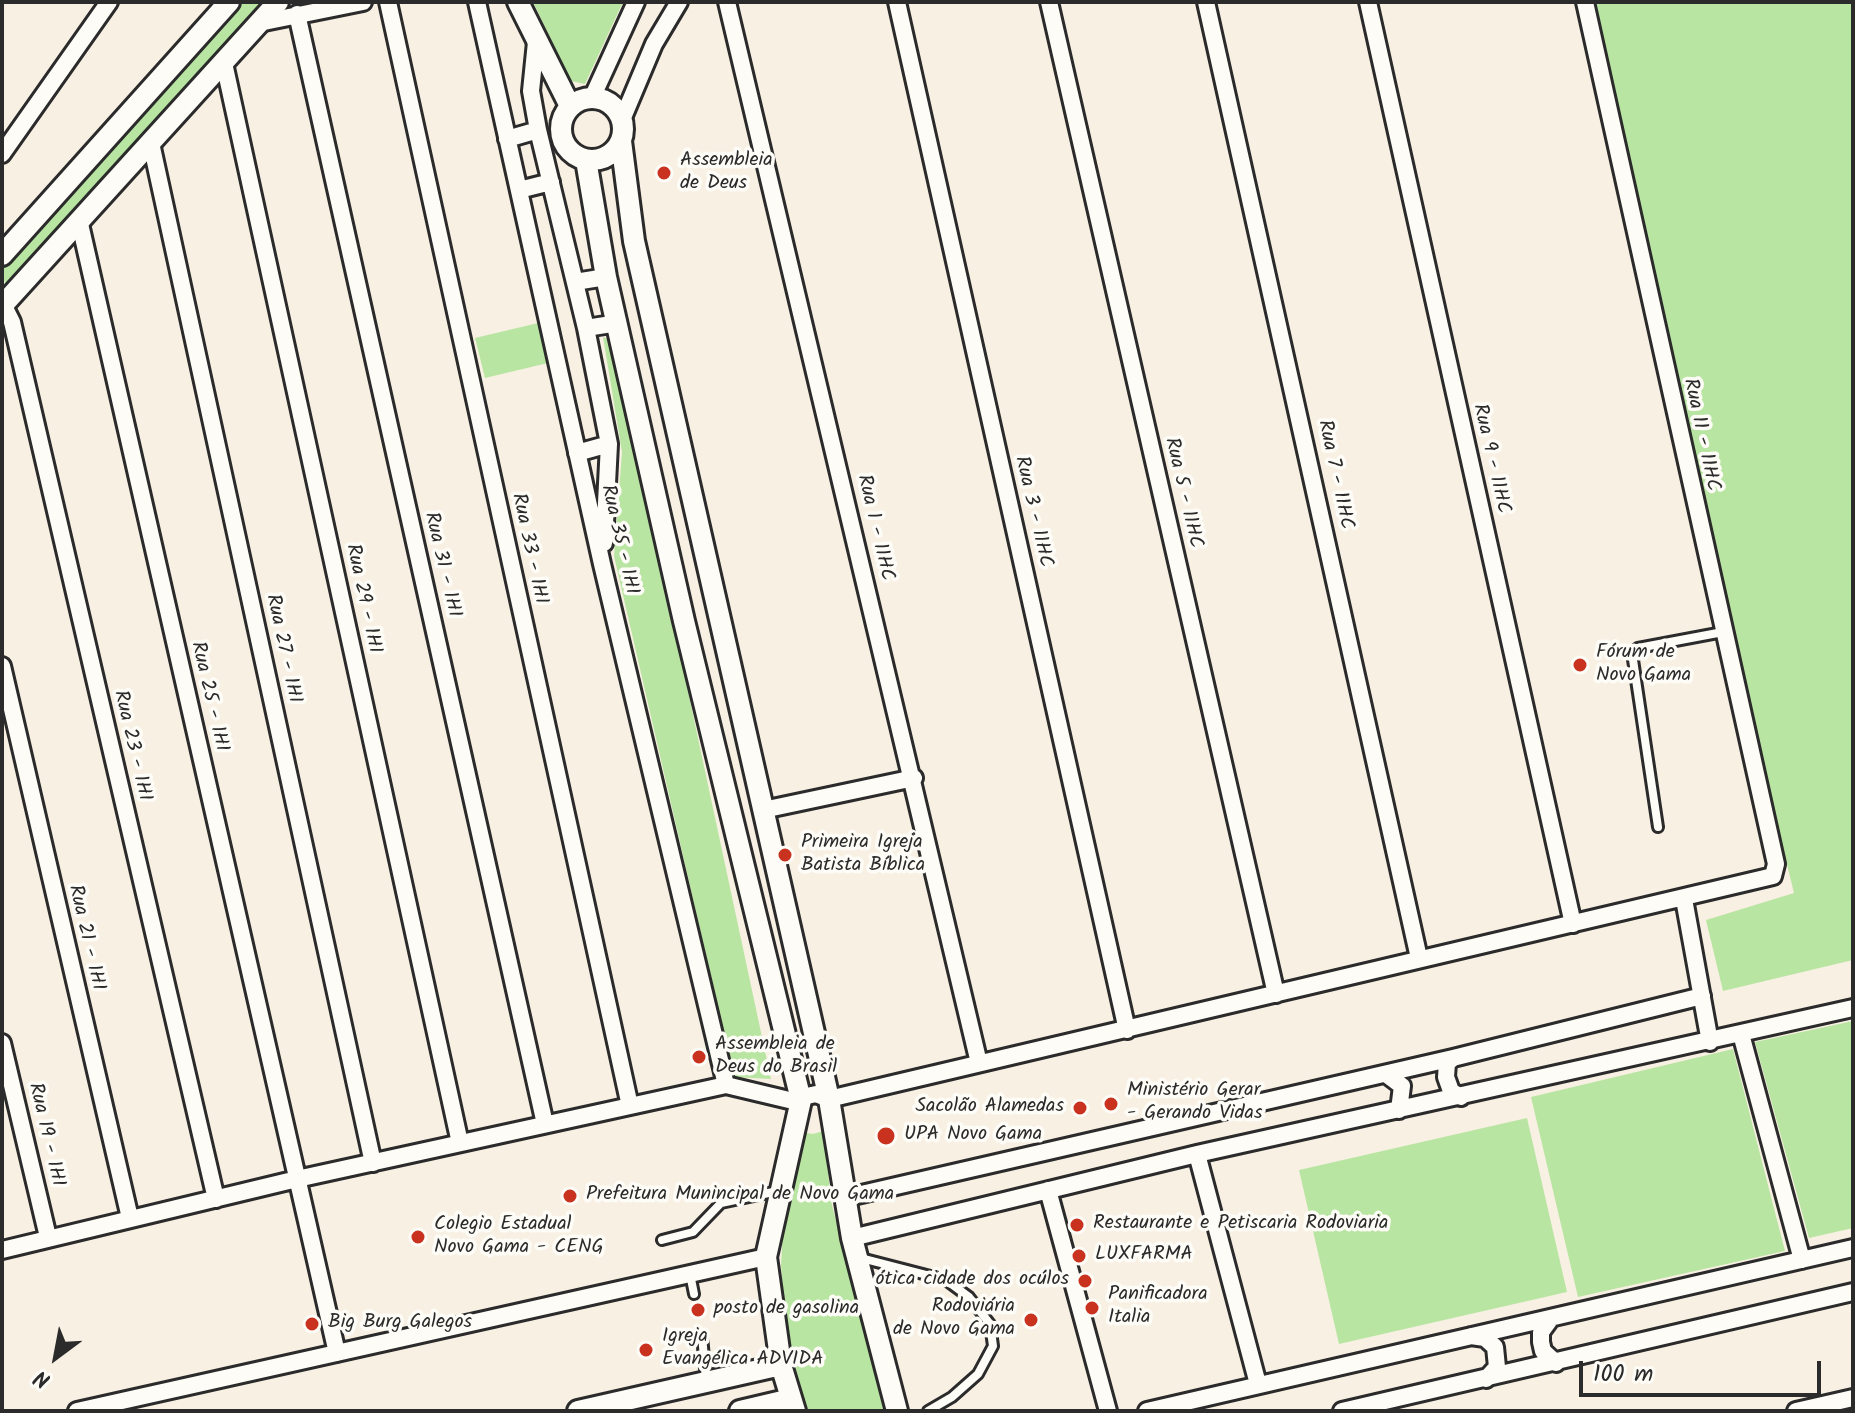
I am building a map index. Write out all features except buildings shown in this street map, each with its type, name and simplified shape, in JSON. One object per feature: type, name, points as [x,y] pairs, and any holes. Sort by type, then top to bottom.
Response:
[{"type":"street","points":[[2,154],[109,2]]},
{"type":"street","points":[[2,255],[229,2]]},
{"type":"street","points":[[3,304],[80,224],[278,2]]},
{"type":"street","points":[[259,23],[363,2]]},
{"type":"street","name":"Rua 33 - 1HI","points":[[388,2],[630,1106]]},
{"type":"street","name":"Rua 35 - 1HI","points":[[477,2],[602,564],[726,1085]]},
{"type":"street","points":[[518,2],[570,106]]},
{"type":"street","points":[[592,98],[636,2]]},
{"type":"street","points":[[679,2],[654,44],[622,120],[621,141],[634,241],[829,1099],[854,1247],[897,1411]]},
{"type":"street","name":"Rua 1 - 11HC","points":[[727,2],[914,778],[979,1063]]},
{"type":"street","name":"Rua 3 - 11HC","points":[[897,2],[1127,1030]]},
{"type":"street","name":"Rua 5 - 11HC","points":[[1049,2],[1276,994]]},
{"type":"street","name":"Rua 7 - 11HC","points":[[1206,2],[1419,958]]},
{"type":"street","name":"Rua 9 - 11HC","points":[[1368,2],[1573,924]]},
{"type":"street","name":"Rua 11 - 11HC","points":[[1585,2],[1776,864],[1773,876],[1684,899]]},
{"type":"street","name":"Rua 31 - 1HI","points":[[297,14],[545,1124]]},
{"type":"street","points":[[536,42],[531,91],[538,130],[586,328],[609,444],[602,564]]},
{"type":"street","name":"Rua 29 - 1HI","points":[[224,63],[460,1143]]},
{"type":"street","points":[[621,141],[603,159],[586,160],[570,152],[562,138],[561,121],[570,106],[592,98],[610,104],[622,120]]},
{"type":"street","points":[[507,139],[538,130]]},
{"type":"street","name":"Rua 27 - 1HI","points":[[151,143],[373,1163]]},
{"type":"street","points":[[586,160],[606,277],[682,611],[801,1100],[778,1191],[766,1257],[781,1365],[793,1405],[740,1411]]},
{"type":"street","points":[[519,190],[551,182]]},
{"type":"street","name":"Rua 25 - 1HI","points":[[80,224],[337,1353]]},
{"type":"street","points":[[575,282],[606,277]]},
{"type":"street","name":"Rua 23 - 1HI","points":[[3,304],[12,322],[216,1199]]},
{"type":"street","points":[[586,328],[618,323]]},
{"type":"street","points":[[577,453],[609,444]]},
{"type":"street","points":[[671,555],[682,560],[694,558],[702,549]]},
{"type":"street","points":[[682,611],[689,600],[702,599],[716,607]]},
{"type":"street","name":"Rua 21 - 1HI","points":[[2,666],[130,1218]]},
{"type":"street","points":[[763,810],[914,778]]},
{"type":"street","points":[[2,1250],[297,1179],[726,1085],[773,1098],[801,1100],[816,1094],[829,1099],[1419,958],[1684,899],[1710,1042]]},
{"type":"street","points":[[844,1198],[1386,1074],[1702,996]]},
{"type":"street","points":[[854,1247],[1048,1190],[1197,1154],[1853,1008]]},
{"type":"street","points":[[1741,1034],[1802,1260]]},
{"type":"street","name":"Rua 19 - 1HI","points":[[2,1043],[48,1237]]},
{"type":"street","points":[[1453,1058],[1447,1063],[1446,1077],[1451,1091],[1461,1097]]},
{"type":"street","points":[[1386,1074],[1402,1086],[1399,1110]]},
{"type":"street","points":[[1197,1154],[1258,1384]]},
{"type":"street","points":[[1048,1190],[1108,1411]]},
{"type":"street","points":[[1147,1411],[1469,1335],[1549,1321],[1853,1248]]},
{"type":"street","points":[[88,1410],[766,1257]]},
{"type":"street","points":[[1342,1411],[1484,1381],[1853,1292]]},
{"type":"street","points":[[1549,1321],[1541,1332],[1541,1342],[1543,1351],[1556,1363]]},
{"type":"street","points":[[1469,1335],[1485,1338],[1495,1347],[1497,1367],[1484,1381]]},
{"type":"street","points":[[578,1411],[781,1365]]},
{"type":"street","points":[[1796,1411],[1853,1398]]},
{"type":"lane","points":[[1658,827],[1632,653],[1638,648],[1723,632]]},
{"type":"lane","points":[[662,1240],[693,1232],[721,1203],[778,1191]]},
{"type":"lane","points":[[854,1247],[946,1280],[969,1297],[990,1324],[993,1346],[978,1374],[952,1397],[928,1411]]},
{"type":"lane","points":[[690,1274],[694,1294]]},
{"type":"lane","points":[[702,1336],[706,1382]]},
{"type":"green space","points":[[242,2],[269,2],[8,286],[5,284],[2,269]]},
{"type":"green space","points":[[533,2],[623,2],[585,84],[571,81]]},
{"type":"green space","points":[[1574,2],[1853,2],[1853,960],[1723,991],[1706,920],[1794,893]]},
{"type":"green space","points":[[538,323],[548,363],[485,378],[475,338]]},
{"type":"green space","points":[[603,337],[613,341],[771,1079],[734,1077],[614,556],[622,452]]},
{"type":"green space","points":[[1853,1021],[1853,1228],[1809,1238],[1755,1042]]},
{"type":"green space","points":[[1733,1049],[1785,1251],[1578,1297],[1531,1097]]},
{"type":"green space","points":[[1527,1118],[1567,1292],[1339,1344],[1299,1170]]},
{"type":"green space","points":[[824,1131],[831,1201],[884,1411],[803,1411],[788,1349],[781,1266],[785,1191],[801,1132],[813,1134]]},
{"type":"place","name":"Assembleia de Deus","points":[[664,173]]},
{"type":"place","name":"Fórum de Novo Gama","points":[[1580,665]]},
{"type":"place","name":"Primeira Igreja Batista Bíblica","points":[[785,855]]},
{"type":"place","name":"Assembleia de Deus do Brasil","points":[[699,1057]]},
{"type":"place","name":"Ministério Gerar - Gerando Vidas","points":[[1111,1104]]},
{"type":"place","name":"Sacolão Alamedas","points":[[1080,1108]]},
{"type":"place","name":"UPA Novo Gama","points":[[886,1136]]},
{"type":"place","name":"Prefeitura Munincipal de Novo Gama","points":[[570,1196]]},
{"type":"place","name":"Restaurante e Petiscaria Rodoviaria","points":[[1077,1225]]},
{"type":"place","name":"Colegio Estadual Novo Gama - CENG","points":[[418,1237]]},
{"type":"place","name":"LUXFARMA","points":[[1079,1256]]},
{"type":"place","name":"ótica cidade dos ocúlos","points":[[1085,1281]]},
{"type":"place","name":"Panificadora Italia","points":[[1092,1308]]},
{"type":"place","name":"posto de gasolina","points":[[698,1310]]},
{"type":"place","name":"Rodoviária de Novo Gama","points":[[1031,1320]]},
{"type":"place","name":"Big Burg Galegos","points":[[312,1324]]},
{"type":"place","name":"Igreja Evangélica ADVIDA","points":[[646,1350]]}]
